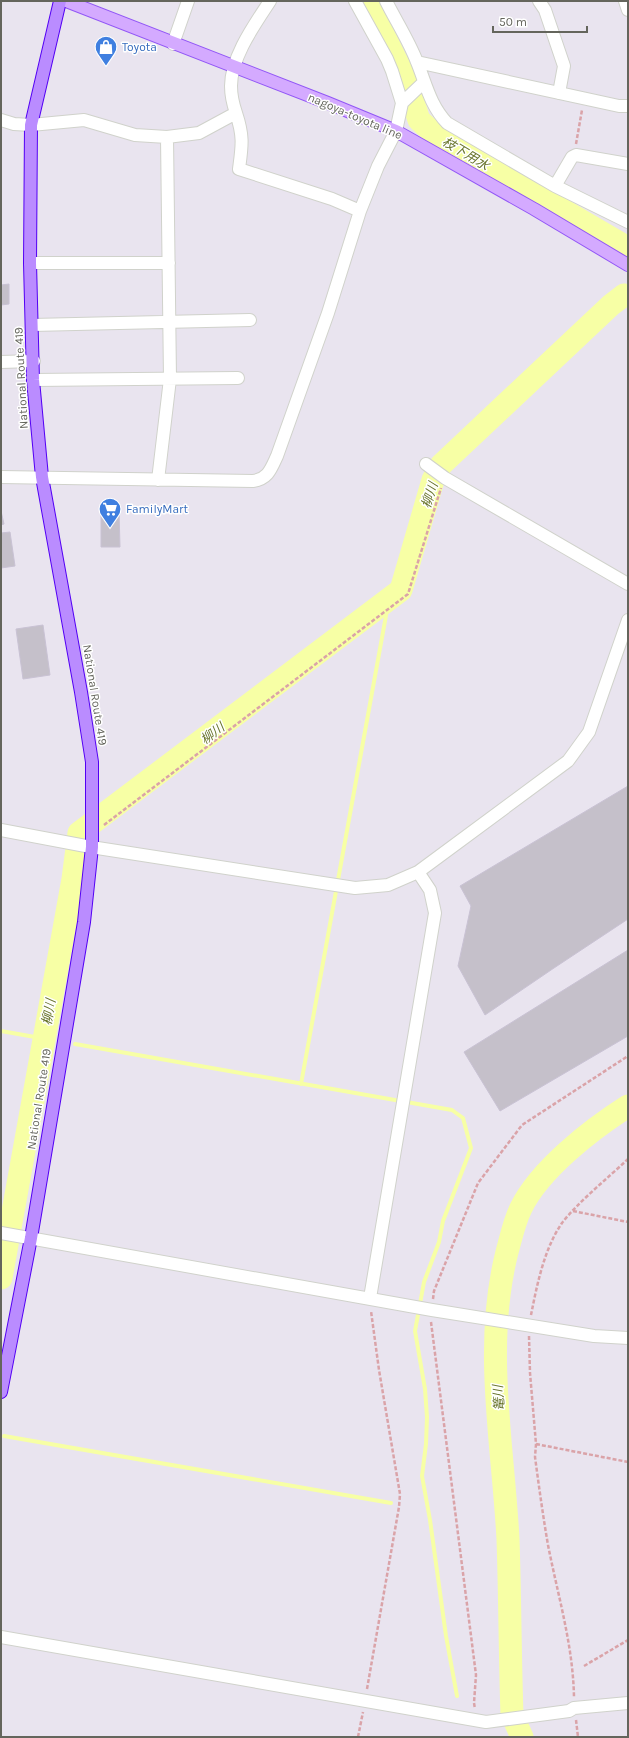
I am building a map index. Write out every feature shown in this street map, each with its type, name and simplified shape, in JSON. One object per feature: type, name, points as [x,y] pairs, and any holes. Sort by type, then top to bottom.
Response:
[{"type":"highway","name":"National Route 419","points":[[1,1392],[25,1237],[84,922],[92,834],[90,754],[81,692],[42,477],[33,380],[34,361],[30,263],[31,125],[60,1]]},
{"type":"main road","name":"nagoya-toyota line","points":[[66,1],[396,131],[534,209],[628,265]]},
{"type":"street","points":[[173,44],[188,1]]},
{"type":"street","points":[[270,1],[252,28],[234,67],[231,85],[243,139],[239,170],[332,199],[360,211]]},
{"type":"street","points":[[1,476],[253,481],[265,478],[269,474],[277,456],[328,312],[360,211],[378,166],[396,131],[403,102],[390,65],[355,1]]},
{"type":"street","points":[[386,1],[417,62],[420,86],[438,114],[447,123],[556,186],[628,222]]},
{"type":"street","points":[[539,1],[545,10],[564,66],[559,93]]},
{"type":"street","points":[[625,1],[628,10]]},
{"type":"street","points":[[417,62],[619,106],[628,106]]},
{"type":"street","points":[[403,102],[420,86]]},
{"type":"street","points":[[1,120],[14,124],[31,125],[84,120],[135,134],[167,137],[199,133],[236,113]]},
{"type":"street","points":[[158,480],[170,379],[167,137]]},
{"type":"street","points":[[556,186],[572,157],[578,155],[628,164]]},
{"type":"street","points":[[30,263],[168,263]]},
{"type":"street","points":[[32,325],[250,320]]},
{"type":"street","points":[[1,362],[34,361]]},
{"type":"street","points":[[33,380],[238,378]]},
{"type":"street","points":[[426,464],[444,478],[628,584]]},
{"type":"street","points":[[1,830],[91,847],[355,888],[388,885],[418,872],[568,761],[589,732],[623,647],[628,620]]},
{"type":"street","points":[[370,1298],[435,913],[430,890],[418,872]]},
{"type":"street","points":[[1,1233],[432,1310],[594,1336],[628,1338]]},
{"type":"street","points":[[1,1637],[481,1721],[628,1703]]},
{"type":"path","points":[[578,155],[576,143],[585,98]]},
{"type":"path","points":[[92,834],[408,594],[444,478]]},
{"type":"path","points":[[481,1721],[474,1703],[476,1675],[431,1326],[434,1292],[478,1183],[522,1125],[628,1056]]},
{"type":"path","points":[[578,1737],[572,1709],[574,1672],[563,1611],[547,1538],[535,1457],[536,1444],[530,1373],[529,1325],[538,1283],[553,1238],[573,1211],[628,1159]]},
{"type":"path","points":[[573,1211],[628,1222]]},
{"type":"path","points":[[358,1737],[399,1507],[400,1494],[379,1370],[370,1298]]},
{"type":"path","points":[[536,1444],[628,1462]]},
{"type":"path","points":[[584,1666],[628,1640]]},
{"type":"building","points":[[9,284],[9,304],[1,305],[1,285]]},
{"type":"building","points":[[1,511],[4,524],[1,525]]},
{"type":"building","name":"FamilyMart","points":[[101,511],[119,511],[120,547],[101,547]]},
{"type":"building","points":[[10,532],[15,566],[1,568],[1,533]]},
{"type":"building","points":[[43,625],[50,675],[23,679],[16,629]]},
{"type":"building","points":[[628,786],[628,919],[485,1015],[458,966],[471,906],[460,886]]},
{"type":"building","points":[[628,950],[628,1036],[500,1111],[464,1052]]},
{"type":"waterway","name":"枝下用水","points":[[367,1],[406,80],[419,120],[439,138],[628,248]]},
{"type":"waterway","name":"柳川","points":[[1,1278],[73,879],[79,833],[401,590],[433,480],[441,465],[611,305],[624,295]]},
{"type":"waterway","points":[[301,1084],[389,599]]},
{"type":"waterway","points":[[1,1031],[35,1037]]},
{"type":"waterway","points":[[75,1044],[452,1110],[463,1118],[471,1148],[443,1221],[439,1242],[424,1282],[415,1331],[425,1389],[427,1417],[426,1444],[422,1476],[430,1520],[446,1636],[457,1696]]},
{"type":"waterway","name":"篭川","points":[[522,1737],[512,1715],[508,1539],[495,1359],[496,1323],[500,1288],[507,1252],[515,1224],[521,1208],[530,1193],[541,1179],[568,1151],[583,1138],[628,1106]]},
{"type":"waterway","points":[[4,1436],[391,1503]]},
{"type":"place","name":"Toyota","points":[[106,66]]},
{"type":"place","name":"FamilyMart","points":[[110,528]]}]
